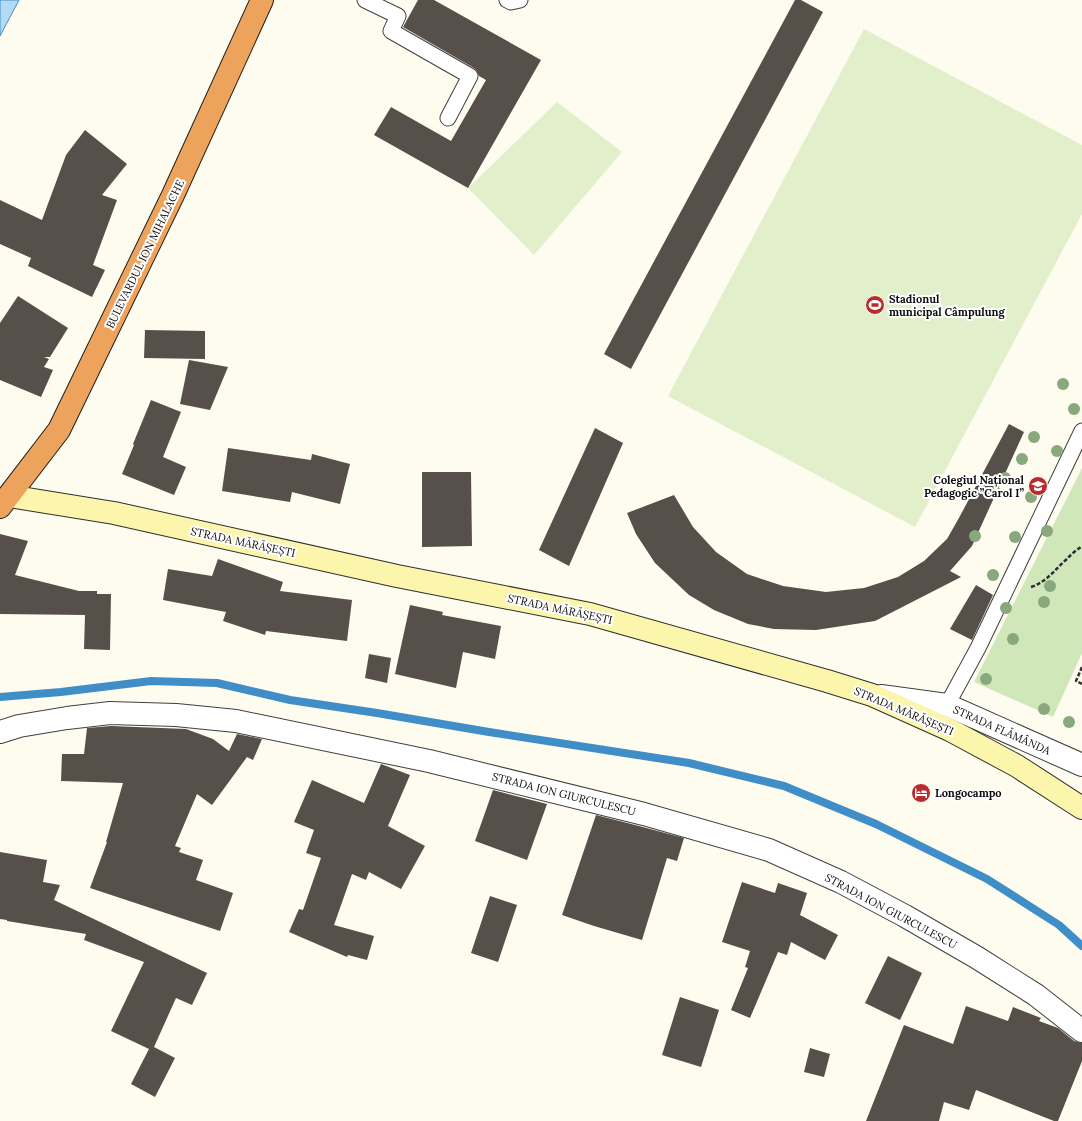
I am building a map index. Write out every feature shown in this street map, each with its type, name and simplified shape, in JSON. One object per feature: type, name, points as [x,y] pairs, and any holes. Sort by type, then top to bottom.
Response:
[{"type":"highway","name":"BULEVARDUL ION MIHALACHE","points":[[4,502],[59,430],[173,195],[262,0]]},
{"type":"main road","name":"STRADA MĂRĂȘEȘTI","points":[[4,502],[114,513],[397,576],[590,614],[812,677],[872,695],[950,730],[1016,766],[1082,808]]},
{"type":"street","name":"STRADA FLĂMÂNDA","points":[[872,695],[947,705],[1082,765]]},
{"type":"street","name":"STRADA ION GIURCULESCU","points":[[0,732],[19,726],[60,719],[110,714],[176,715],[236,721],[429,762],[644,814],[769,850],[841,882],[905,916],[976,957],[1036,995],[1082,1031]]},
{"type":"lane","points":[[365,0],[398,16],[391,31],[470,76],[448,118]]},
{"type":"lane","points":[[507,0],[511,2],[520,0]]},
{"type":"lane","points":[[947,705],[978,648],[1082,431]]},
{"type":"path","points":[[1004,594],[1038,585],[1082,546]]},
{"type":"path","points":[[1082,667],[1076,681],[1082,684]]},
{"type":"green space","name":"Stadionul municipal Câmpulung","points":[[864,29],[1082,145],[1082,214],[915,527],[668,396]]},
{"type":"green space","points":[[557,102],[622,152],[534,255],[468,188]]},
{"type":"green space","points":[[1082,468],[1082,653],[1053,717],[974,682]]},
{"type":"water","points":[[0,0],[19,0],[0,36]]},
{"type":"building","points":[[418,0],[434,0],[541,60],[468,188],[374,135],[391,107],[451,141],[486,80],[479,76],[474,68],[403,27]]},
{"type":"building","points":[[795,0],[801,0],[823,12],[631,369],[604,354]]},
{"type":"building","points":[[85,130],[127,164],[102,195],[117,200],[93,265],[105,270],[92,297],[28,266],[31,258],[0,244],[0,200],[42,220],[66,155]]},
{"type":"building","points":[[18,296],[68,328],[50,357],[44,357],[49,359],[44,367],[53,370],[41,397],[0,380],[0,323]]},
{"type":"building","points":[[145,330],[205,331],[205,359],[144,358]]},
{"type":"building","points":[[189,360],[228,367],[210,410],[180,404]]},
{"type":"building","points":[[151,400],[181,412],[163,457],[186,467],[174,495],[122,474]]},
{"type":"building","points":[[1009,424],[1024,432],[972,546],[950,571],[961,577],[875,621],[816,630],[774,629],[748,624],[714,610],[689,595],[655,563],[636,534],[627,513],[674,495],[693,527],[716,552],[747,574],[783,586],[826,592],[864,588],[898,577],[924,561],[947,539]]},
{"type":"building","points":[[595,428],[623,443],[569,566],[539,550]]},
{"type":"building","points":[[228,448],[311,460],[312,454],[350,464],[340,504],[292,492],[290,502],[222,491]]},
{"type":"building","points":[[422,472],[471,472],[472,546],[422,547]]},
{"type":"building","points":[[0,534],[28,541],[15,575],[79,591],[97,591],[97,594],[111,594],[110,650],[84,649],[85,615],[0,614]]},
{"type":"building","points":[[218,559],[283,582],[280,591],[352,600],[347,641],[266,631],[265,635],[223,621],[226,612],[163,600],[168,569],[212,576]]},
{"type":"building","points":[[976,585],[993,595],[972,640],[950,629]]},
{"type":"building","points":[[410,605],[443,612],[442,615],[501,626],[495,659],[463,652],[456,688],[395,674]]},
{"type":"building","points":[[369,654],[391,658],[387,683],[365,678]]},
{"type":"building","points":[[111,726],[186,729],[213,739],[229,751],[237,734],[262,739],[253,760],[247,757],[212,805],[197,794],[175,846],[181,848],[179,852],[203,860],[196,880],[233,893],[220,931],[90,888],[107,842],[123,783],[61,781],[62,754],[84,754],[87,728]]},
{"type":"building","points":[[381,764],[410,775],[388,826],[425,846],[401,889],[369,872],[366,880],[352,874],[334,925],[374,936],[367,960],[348,955],[347,957],[289,932],[299,909],[303,910],[321,858],[306,853],[314,830],[294,822],[312,780],[364,803]]},
{"type":"building","points":[[493,790],[547,804],[527,860],[475,841]]},
{"type":"building","points":[[596,815],[684,838],[677,861],[667,858],[642,940],[562,915]]},
{"type":"building","points":[[0,852],[47,860],[43,882],[60,885],[54,900],[207,973],[192,1005],[176,998],[154,1047],[175,1058],[155,1097],[131,1084],[149,1049],[111,1031],[144,962],[84,940],[86,934],[0,919]]},
{"type":"building","points":[[742,882],[775,893],[778,883],[807,893],[800,915],[838,935],[825,960],[791,942],[787,955],[778,952],[750,1018],[731,1010],[748,968],[745,967],[750,951],[722,942]]},
{"type":"building","points":[[490,896],[517,905],[498,962],[471,953]]},
{"type":"building","points":[[888,956],[922,973],[900,1020],[865,1003]]},
{"type":"building","points":[[680,997],[719,1010],[701,1067],[662,1055]]},
{"type":"building","points":[[966,1006],[1008,1021],[1013,1007],[1041,1018],[1039,1021],[1058,1028],[1074,1041],[1082,1043],[1082,1061],[1058,1121],[1054,1121],[976,1090],[969,1110],[944,1102],[939,1121],[866,1121],[904,1025],[953,1044]]},
{"type":"building","points":[[810,1048],[830,1054],[824,1077],[804,1072]]},
{"type":"waterway","points":[[0,697],[61,692],[151,681],[217,683],[290,700],[689,763],[784,786],[876,824],[987,879],[1059,925],[1082,946]]},
{"type":"place","name":"Stadionul municipal Câmpulung","points":[[875,305]]},
{"type":"place","name":"Colegiul Național Pedagogic ”Carol I”","points":[[1038,486]]},
{"type":"place","name":"Longocampo","points":[[921,793]]}]
